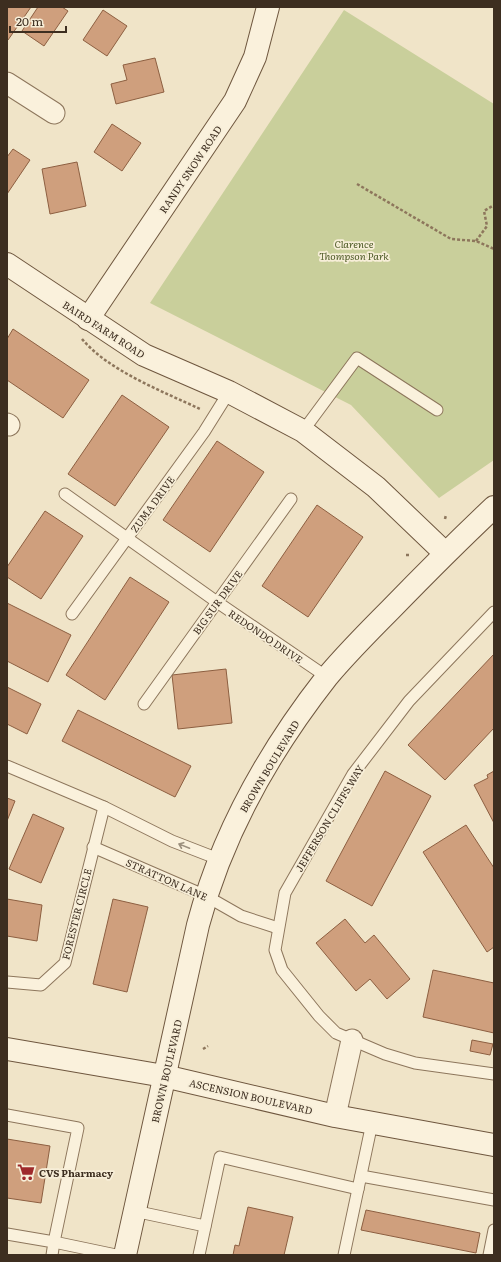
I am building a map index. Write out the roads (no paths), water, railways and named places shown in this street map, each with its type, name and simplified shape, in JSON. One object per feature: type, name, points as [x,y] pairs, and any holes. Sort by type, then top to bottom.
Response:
[{"type":"street","name":"RANDY SNOW ROAD","points":[[85,329],[235,101],[255,57],[268,7]]},
{"type":"street","points":[[7,83],[54,113]]},
{"type":"street","name":"BAIRD FARM ROAD","points":[[7,264],[85,329],[229,392],[303,430],[376,487],[446,553]]},
{"type":"street","name":"BROWN BOULEVARD","points":[[125,1255],[164,1076],[206,896],[238,816],[268,762],[327,678],[347,654],[446,553],[494,507]]},
{"type":"street","points":[[334,1116],[352,1040]]},
{"type":"street","name":"ASCENSION BOULEVARD","points":[[7,1049],[164,1076],[334,1116],[494,1145]]},
{"type":"lane","points":[[303,430],[357,358],[437,410]]},
{"type":"lane","name":"ZUMA DRIVE","points":[[72,614],[204,432],[229,392]]},
{"type":"lane","name":"REDONDO DRIVE","points":[[66,494],[217,602],[327,678]]},
{"type":"lane","name":"BIG SUR DRIVE","points":[[144,704],[291,499]]},
{"type":"lane","name":"JEFFERSON CLIFFS WAY","points":[[494,612],[409,701],[353,774],[285,893],[275,950],[282,970],[319,1016],[336,1032],[385,1054],[420,1064],[494,1074]]},
{"type":"lane","points":[[7,766],[104,807],[172,841],[220,860]]},
{"type":"lane","points":[[93,847],[104,807]]},
{"type":"lane","name":"STRATTON LANE","points":[[93,847],[206,896],[241,916],[278,928]]},
{"type":"lane","name":"FORESTER CIRCLE","points":[[7,982],[41,985],[65,963],[93,847]]},
{"type":"lane","points":[[7,1115],[78,1128],[52,1255]]},
{"type":"lane","points":[[344,1255],[372,1123]]},
{"type":"lane","points":[[198,1255],[220,1157],[358,1188]]},
{"type":"lane","points":[[361,1176],[494,1200]]},
{"type":"lane","points":[[134,1211],[205,1226]]},
{"type":"lane","points":[[489,1255],[494,1230]]},
{"type":"lane","points":[[7,1234],[116,1255]]},
{"type":"place","name":"CVS Pharmacy","points":[[26,1172]]},
{"type":"park label","name":"Clarence Thompson Park","points":[[354,248]]}]
